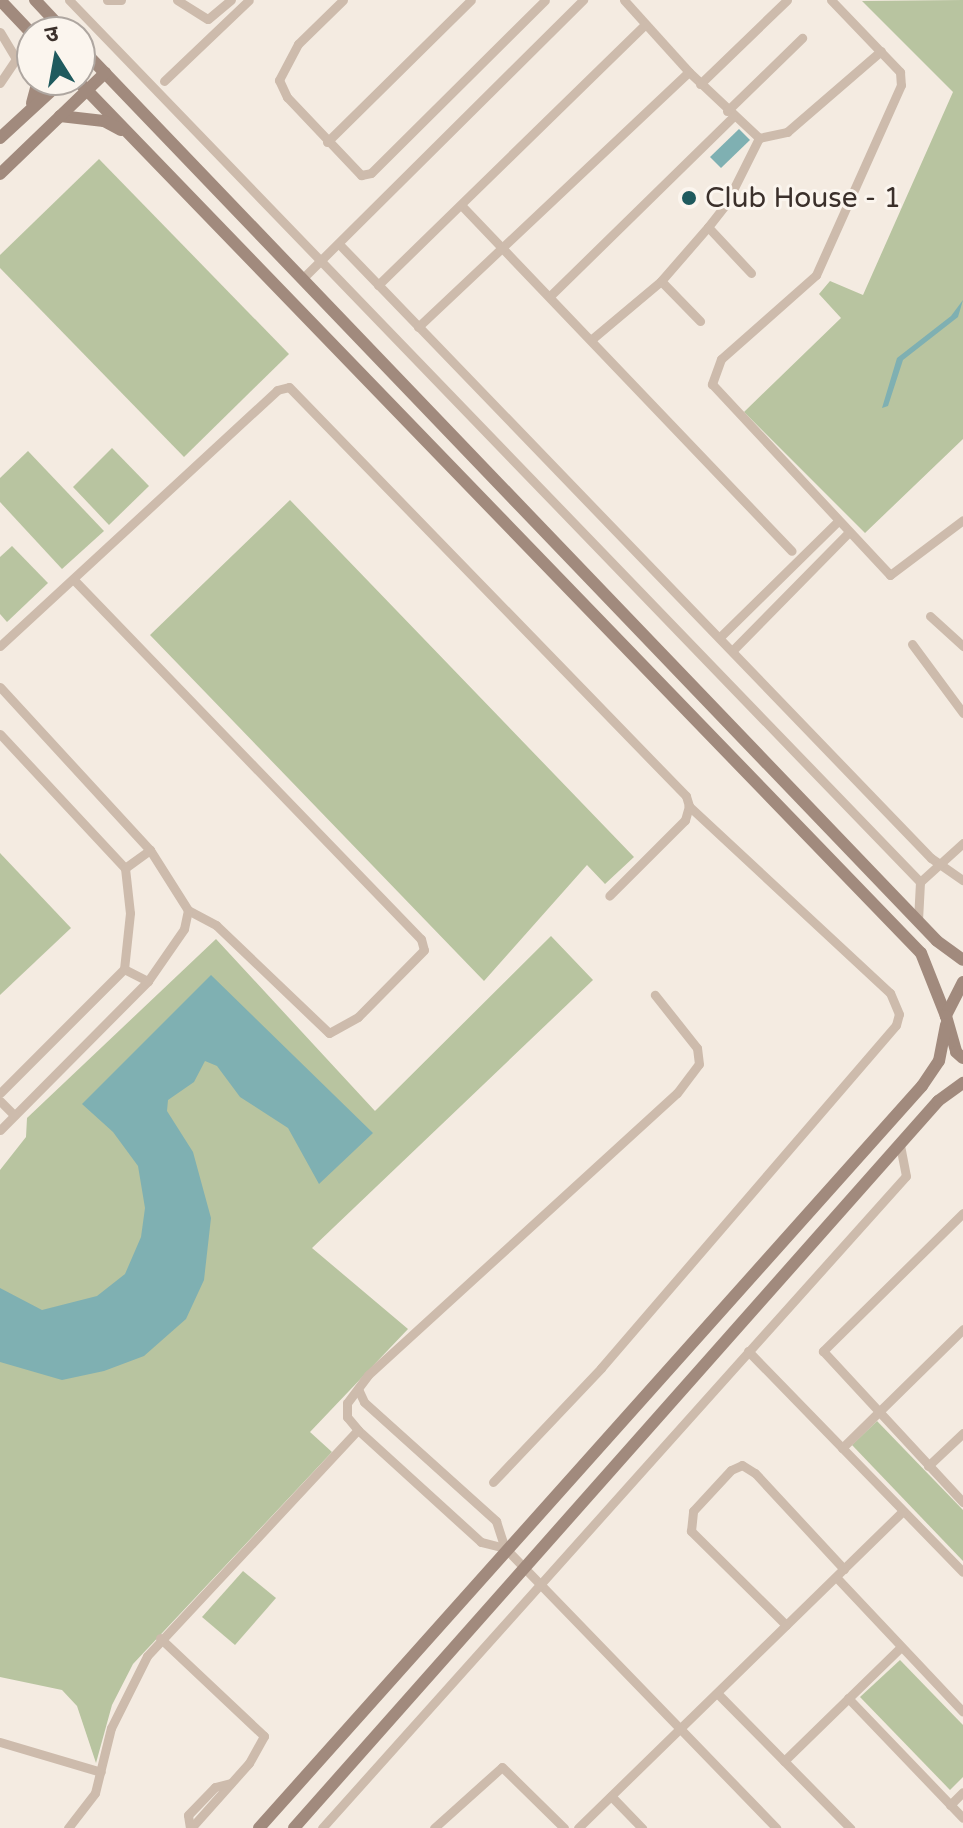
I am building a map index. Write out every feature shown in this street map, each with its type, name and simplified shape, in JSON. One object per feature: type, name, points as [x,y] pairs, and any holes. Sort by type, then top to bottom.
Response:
[{"type":"street","points":[[0,0],[16,17]]},
{"type":"street","points":[[35,0],[50,16]]},
{"type":"street","points":[[69,0],[920,882]]},
{"type":"street","points":[[107,0],[121,0]]},
{"type":"street","points":[[177,0],[208,19],[231,0]]},
{"type":"street","points":[[164,81],[249,0]]},
{"type":"street","points":[[343,0],[298,44],[279,80],[287,97],[356,174],[371,173],[545,0]]},
{"type":"street","points":[[327,142],[471,0]]},
{"type":"street","points":[[525,0],[534,9]]},
{"type":"street","points":[[303,278],[583,0]]},
{"type":"street","points":[[624,0],[700,84],[759,138]]},
{"type":"street","points":[[700,84],[787,0]]},
{"type":"street","points":[[831,0],[900,72],[901,85],[816,275],[713,370],[715,393],[890,575],[963,520]]},
{"type":"street","points":[[378,285],[645,24]]},
{"type":"street","points":[[0,32],[16,59],[0,83]]},
{"type":"street","points":[[550,296],[802,38]]},
{"type":"street","points":[[759,138],[787,132],[881,51]]},
{"type":"street","points":[[96,66],[918,919],[963,960]]},
{"type":"street","points":[[418,327],[501,244],[689,72]]},
{"type":"street","points":[[96,82],[105,73]]},
{"type":"street","points":[[31,106],[34,96]]},
{"type":"street","points":[[0,138],[43,96]]},
{"type":"street","points":[[0,174],[81,96]]},
{"type":"street","points":[[93,96],[921,953],[963,1058]]},
{"type":"street","points":[[60,116],[104,121],[131,136]]},
{"type":"street","points":[[592,339],[661,281],[708,227],[726,204],[759,138]]},
{"type":"street","points":[[462,206],[792,551]]},
{"type":"street","points":[[708,227],[751,273]]},
{"type":"street","points":[[339,244],[940,864],[963,880]]},
{"type":"street","points":[[661,281],[700,321]]},
{"type":"street","points":[[0,646],[75,581],[277,390],[289,387],[674,777],[689,806],[890,993],[899,1014],[896,1025],[601,1368],[493,1482]]},
{"type":"street","points":[[720,637],[838,521]]},
{"type":"street","points":[[733,650],[849,532]]},
{"type":"street","points":[[0,687],[150,850],[188,910],[216,925],[329,1033],[358,1017],[424,950],[410,928],[75,581]]},
{"type":"street","points":[[930,616],[963,646]]},
{"type":"street","points":[[912,644],[963,713]]},
{"type":"street","points":[[0,734],[125,868],[130,913],[124,969],[0,1093]]},
{"type":"street","points":[[609,896],[615,885],[685,820],[689,806]]},
{"type":"street","points":[[918,919],[920,882],[962,845]]},
{"type":"street","points":[[125,868],[150,850]]},
{"type":"street","points":[[0,1130],[148,981],[184,929],[188,910]]},
{"type":"street","points":[[124,969],[148,981]]},
{"type":"street","points":[[259,1828],[505,1548],[922,1086],[939,1061],[946,1020],[963,982]]},
{"type":"street","points":[[505,1548],[481,1542],[358,1430],[346,1409],[358,1389],[677,1093],[699,1064],[697,1048],[655,995]]},
{"type":"street","points":[[294,1828],[938,1101],[963,1083]]},
{"type":"street","points":[[0,1101],[14,1115]]},
{"type":"street","points":[[322,1828],[906,1176],[900,1144]]},
{"type":"street","points":[[963,1213],[823,1351],[877,1413],[963,1502]]},
{"type":"street","points":[[842,1448],[963,1329]]},
{"type":"street","points":[[748,1351],[963,1572]]},
{"type":"street","points":[[358,1389],[364,1402],[496,1521],[505,1548],[524,1569],[776,1828]]},
{"type":"street","points":[[68,1828],[95,1793],[125,1693],[160,1638],[358,1430]]},
{"type":"street","points":[[928,1466],[963,1433]]},
{"type":"street","points":[[786,1625],[691,1531],[693,1511],[731,1470],[742,1465],[755,1473],[844,1569]]},
{"type":"street","points":[[578,1828],[903,1511]]},
{"type":"street","points":[[836,1577],[963,1712]]},
{"type":"street","points":[[160,1638],[262,1733],[256,1753],[231,1783],[215,1787],[188,1815],[190,1828]]},
{"type":"street","points":[[784,1761],[901,1647]]},
{"type":"street","points":[[717,1693],[850,1828]]},
{"type":"street","points":[[848,1698],[963,1818]]},
{"type":"street","points":[[0,1742],[101,1772]]},
{"type":"street","points":[[434,1828],[502,1767],[564,1828]]},
{"type":"street","points":[[950,1805],[963,1792]]},
{"type":"street","points":[[611,1796],[642,1828]]},
{"type":"green space","points":[[963,0],[963,439],[865,533],[744,412],[841,318],[819,294],[830,281],[863,295],[953,92],[862,1]]},
{"type":"green space","points":[[99,159],[289,354],[184,457],[0,268],[0,255]]},
{"type":"green space","points":[[112,448],[149,486],[109,525],[73,487]]},
{"type":"green space","points":[[28,451],[104,531],[62,569],[0,502],[0,478]]},
{"type":"green space","points":[[290,500],[634,857],[605,884],[587,865],[484,981],[150,635]]},
{"type":"green space","points":[[12,546],[48,583],[7,622],[0,614],[0,557]]},
{"type":"green space","points":[[0,853],[71,928],[0,995]]},
{"type":"green space","points":[[551,936],[593,980],[312,1248],[408,1329],[310,1432],[332,1452],[133,1664],[112,1705],[96,1763],[77,1706],[62,1690],[0,1677],[0,1170],[26,1137],[27,1118],[216,939],[375,1111]]},
{"type":"green space","points":[[877,1421],[963,1510],[963,1561],[852,1445]]},
{"type":"green space","points":[[243,1571],[276,1598],[235,1645],[202,1617]]},
{"type":"green space","points":[[900,1660],[963,1725],[963,1777],[950,1790],[860,1697]]},
{"type":"water","points":[[739,129],[750,140],[721,168],[710,157]]},
{"type":"water","points":[[963,300],[958,317],[903,360],[888,406],[882,408],[897,358],[951,316]]},
{"type":"water","points":[[211,975],[373,1133],[319,1184],[288,1128],[240,1097],[217,1066],[205,1061],[194,1082],[168,1100],[167,1111],[193,1152],[211,1218],[204,1280],[186,1319],[144,1356],[104,1371],[62,1380],[0,1362],[0,1288],[42,1310],[97,1296],[125,1274],[141,1237],[145,1208],[138,1166],[113,1132],[82,1104]]},
{"type":"place","name":"Club House - 1","points":[[689,198]]}]
